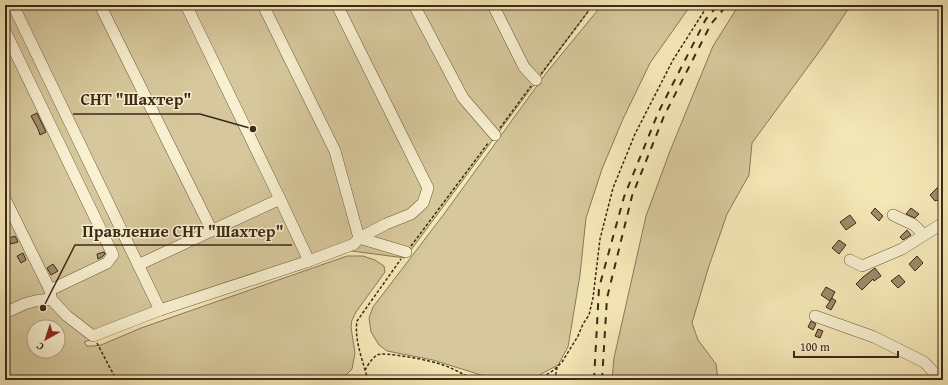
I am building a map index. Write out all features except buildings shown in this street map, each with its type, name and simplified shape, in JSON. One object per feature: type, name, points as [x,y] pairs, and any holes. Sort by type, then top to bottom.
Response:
[{"type":"street","points":[[13,5],[160,310]]},
{"type":"street","points":[[100,5],[212,231]]},
{"type":"street","points":[[186,5],[309,261]]},
{"type":"street","points":[[263,5],[336,151],[359,238]]},
{"type":"street","points":[[5,199],[51,295],[67,316],[93,336],[160,310],[309,261],[354,244],[359,238],[386,224],[411,214],[423,202],[428,188],[337,5]]},
{"type":"street","points":[[414,5],[463,98],[495,135]]},
{"type":"street","points":[[493,5],[524,67],[536,80]]},
{"type":"street","points":[[5,31],[114,255],[107,263],[51,295],[24,304],[5,313]]},
{"type":"street","points":[[138,265],[280,199]]},
{"type":"street","points":[[893,215],[914,225],[924,236]]},
{"type":"street","points":[[850,260],[862,266],[902,250],[943,223]]},
{"type":"street","points":[[359,238],[406,252]]},
{"type":"street","points":[[815,316],[874,338],[924,362],[940,380]]},
{"type":"path","points":[[367,380],[367,374],[358,342],[356,328],[357,320],[406,252],[593,5]]},
{"type":"path","points":[[538,380],[554,370],[562,362],[570,351],[589,315],[600,239],[613,188],[635,134],[673,60],[708,5]]},
{"type":"path","points":[[93,336],[118,380]]},
{"type":"path","points":[[365,370],[376,355],[381,354],[407,357],[442,364],[477,380]]},
{"type":"path","points":[[555,380],[557,367]]},
{"type":"shaded area","points":[[5,5],[593,5],[405,258],[344,250],[84,342],[87,346],[101,345],[141,328],[347,256],[363,256],[375,260],[384,266],[385,272],[356,312],[352,320],[351,327],[355,353],[352,369],[346,375],[335,380],[5,380]]},
{"type":"shaded area","points":[[602,5],[692,5],[650,63],[623,119],[602,169],[586,218],[580,275],[568,347],[558,365],[530,380],[497,380],[433,360],[387,351],[379,345],[371,332],[369,318],[373,307],[444,214],[547,72]]},
{"type":"shaded area","points":[[740,5],[851,5],[824,45],[752,143],[749,175],[727,214],[708,269],[692,323],[698,340],[716,364],[718,380],[612,380],[614,358],[646,216],[670,151],[713,46]]},
{"type":"railway","points":[[594,380],[599,288],[624,197],[658,113],[706,19],[718,5]]},
{"type":"railway","points":[[602,380],[607,298],[632,196],[664,116],[711,24],[727,5]]},
{"type":"place","name":"СНТ \"Шахтер\"","points":[[253,129]]},
{"type":"place","name":"Правление СНТ \"Шахтер\"","points":[[43,308]]}]
